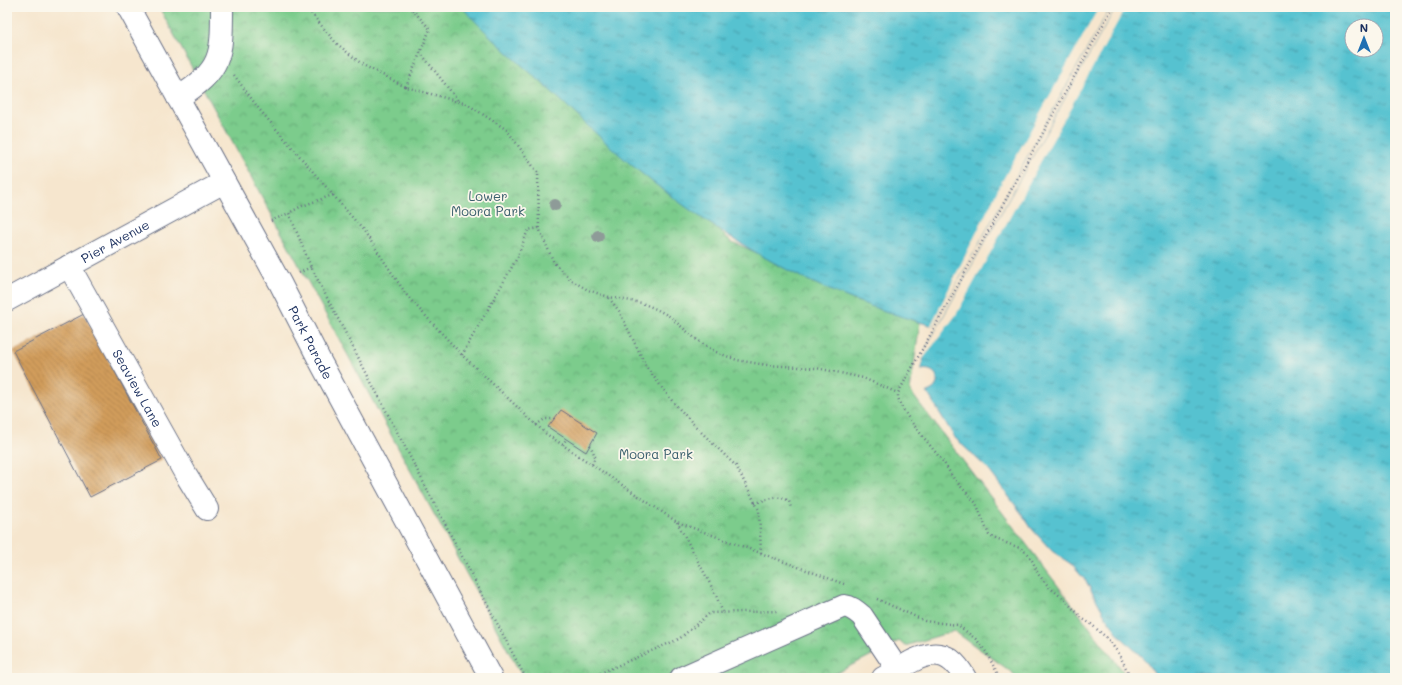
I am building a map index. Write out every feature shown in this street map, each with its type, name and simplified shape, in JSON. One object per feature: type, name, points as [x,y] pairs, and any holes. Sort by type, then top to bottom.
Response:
[{"type":"street","name":"Park Parade","points":[[128,7],[280,283],[320,363],[491,678]]},
{"type":"street","points":[[178,98],[200,83],[208,74],[220,54],[222,40],[222,7]]},
{"type":"street","name":"Pier Avenue","points":[[7,300],[224,182]]},
{"type":"street","name":"Seaview Lane","points":[[69,266],[185,473],[207,509]]},
{"type":"street","points":[[681,678],[844,606],[850,607],[862,616],[890,674],[925,656],[931,654],[943,654],[953,660],[965,678]]},
{"type":"path","points":[[306,7],[336,42],[363,65],[406,87],[467,104],[507,130],[538,173],[539,228],[554,263],[571,280],[588,290],[609,297],[642,303],[656,309],[669,316],[697,340],[716,352],[737,360],[766,365],[816,368],[836,372],[863,378],[898,393]]},
{"type":"path","points":[[406,87],[430,29],[410,7]]},
{"type":"path","points":[[1113,7],[898,393],[898,398],[909,419],[944,463],[954,479],[976,503],[989,536],[1020,548],[1028,554],[1038,574],[1049,587],[1065,600],[1083,619],[1107,638],[1118,654],[1131,678]]},
{"type":"path","points":[[420,52],[460,102]]},
{"type":"path","points":[[220,54],[259,109],[364,231],[408,297],[462,355],[545,433],[677,522],[848,586],[841,588]]},
{"type":"path","points":[[333,195],[302,206],[289,213],[311,267],[522,673],[527,678]]},
{"type":"path","points":[[462,355],[516,258],[528,230],[539,228]]},
{"type":"path","points":[[296,275],[311,267]]},
{"type":"path","points":[[609,297],[619,311],[647,368],[687,417],[736,466],[759,510],[761,553]]},
{"type":"path","points":[[536,425],[545,419],[554,419]]},
{"type":"path","points":[[563,445],[566,439]]},
{"type":"path","points":[[590,445],[595,456],[592,465]]},
{"type":"path","points":[[755,503],[772,498],[784,498],[789,501],[791,508]]},
{"type":"path","points":[[677,522],[715,593],[723,613]]},
{"type":"path","points":[[876,598],[925,620],[958,625],[977,640],[986,652],[1000,678]]},
{"type":"path","points":[[589,678],[680,639],[710,613],[779,611]]},
{"type":"green space","name":"Moora Park","points":[[159,7],[470,7],[552,84],[732,242],[920,323],[910,391],[1128,678],[1016,678],[1013,673],[954,631],[905,646],[899,641],[827,678],[523,678]]},
{"type":"water","points":[[462,7],[1110,7],[933,326],[870,306],[822,287],[767,259],[714,226],[640,172],[621,156],[500,45]]},
{"type":"water","points":[[1116,7],[1395,7],[1395,678],[1157,678],[1145,660],[1120,636],[1106,617],[1086,581],[1071,564],[1052,551],[1032,529],[988,469],[955,438],[927,392],[936,386],[937,378],[935,374],[932,371],[921,370],[926,348]]},
{"type":"pier","points":[[1099,7],[1110,7],[932,328],[930,327],[1000,185]]},
{"type":"pier","points":[[1116,7],[1126,7],[956,315],[920,363],[921,357]]},
{"type":"building","points":[[84,314],[162,460],[90,497],[13,351]]},
{"type":"building","points":[[561,410],[597,433],[586,452],[548,427]]},
{"type":"park label","name":"Lower Moora Park","points":[[488,204]]}]
